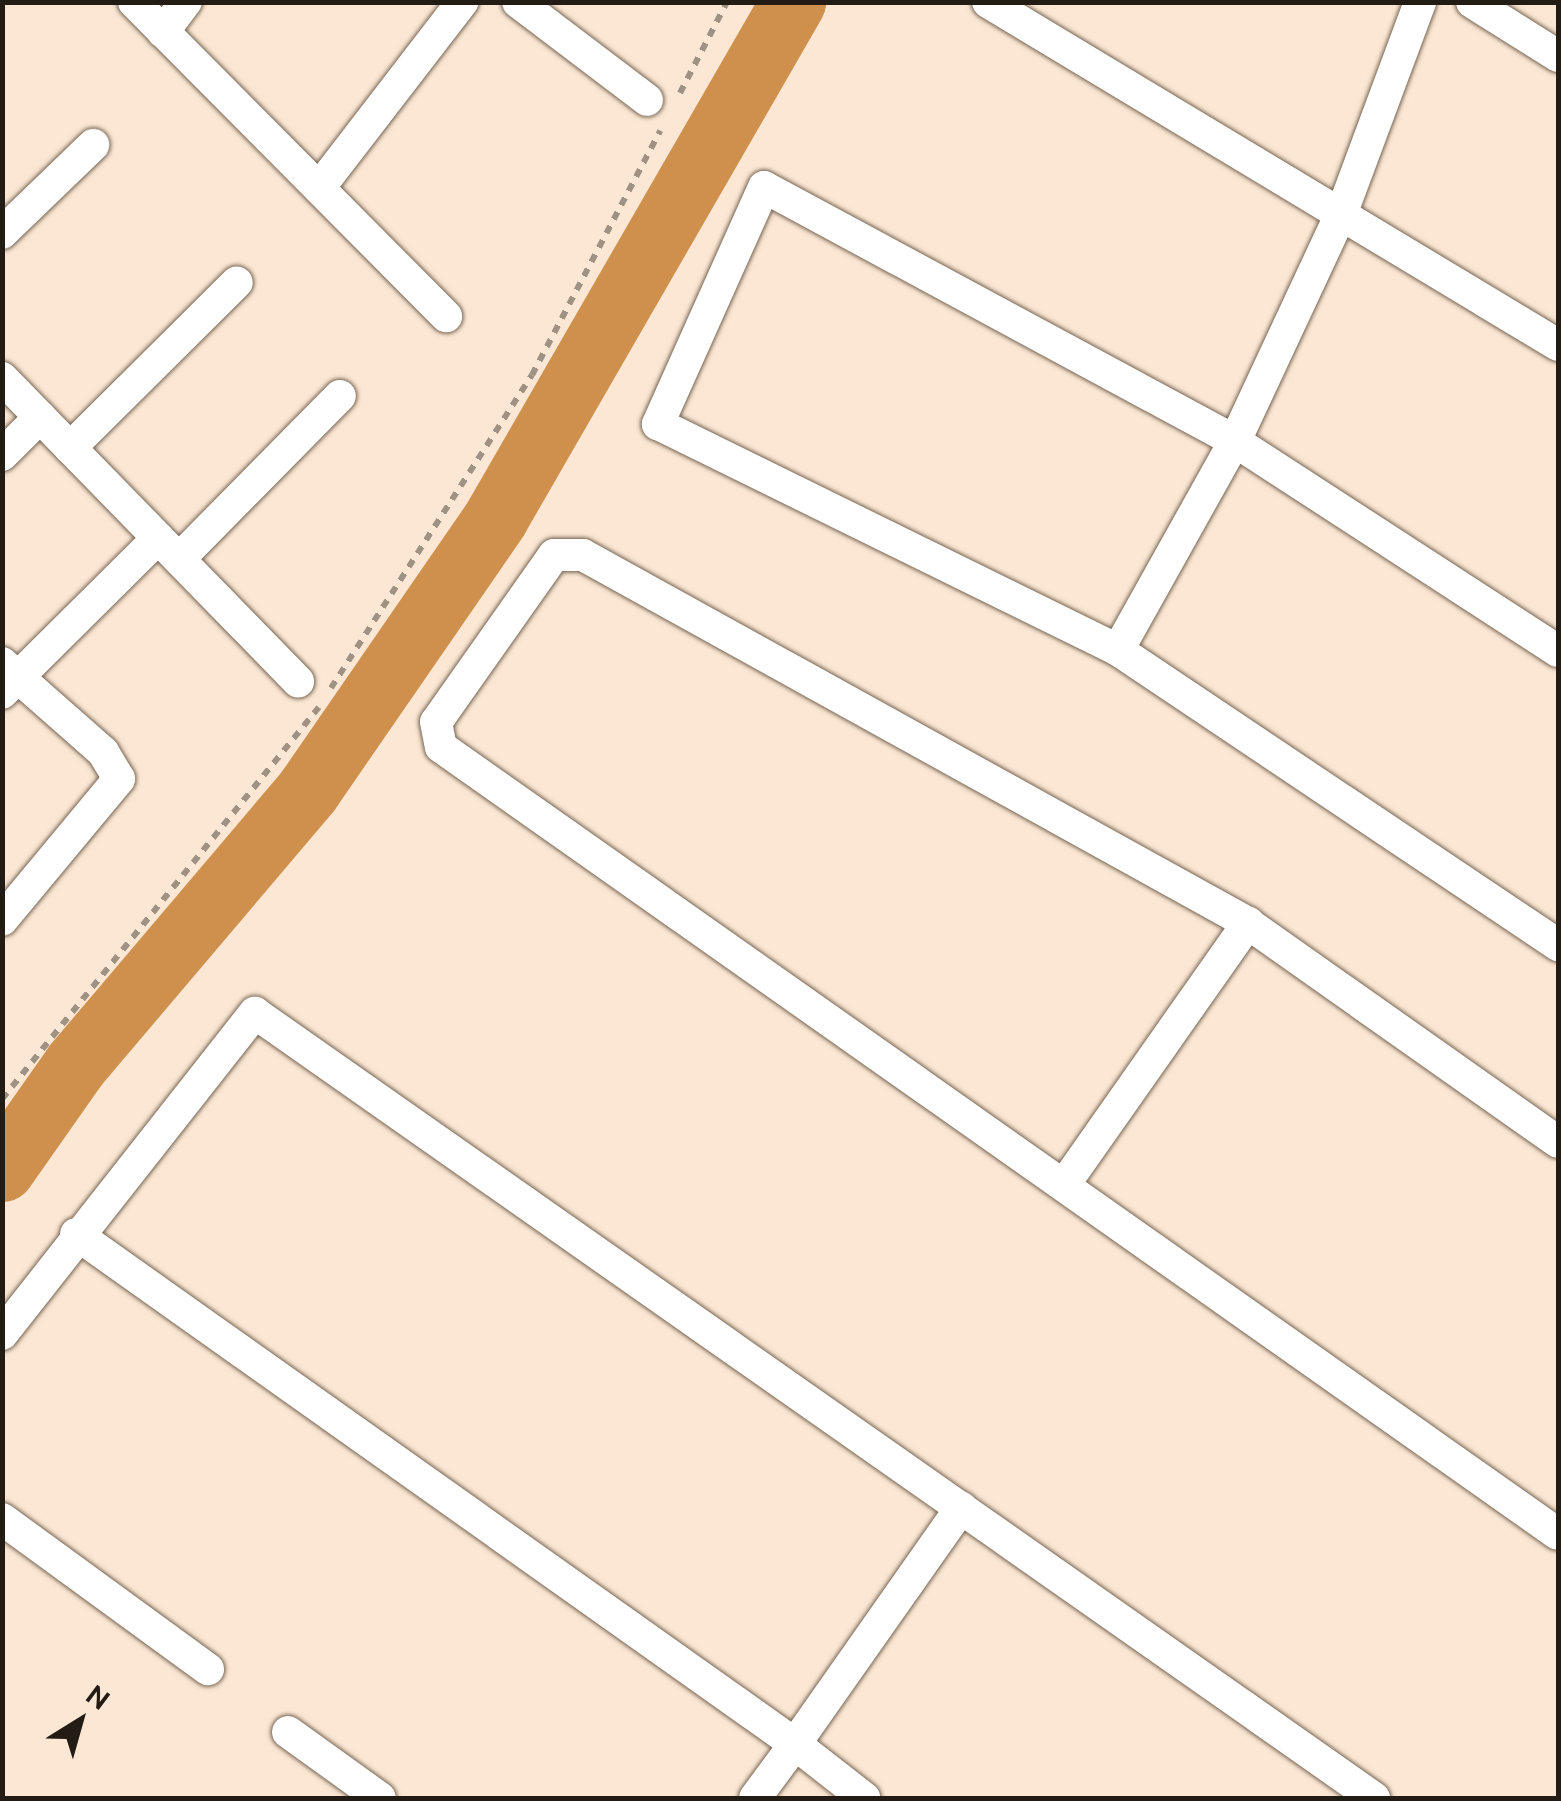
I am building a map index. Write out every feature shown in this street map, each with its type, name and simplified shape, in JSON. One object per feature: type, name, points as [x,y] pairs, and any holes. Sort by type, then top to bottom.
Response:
[{"type":"street","points":[[134,2],[446,316]]},
{"type":"street","points":[[164,32],[186,2]]},
{"type":"street","points":[[319,188],[462,2]]},
{"type":"street","points":[[518,2],[662,108]]},
{"type":"street","points":[[988,2],[1558,345]]},
{"type":"street","points":[[1118,650],[1234,441],[1342,212],[1420,2]]},
{"type":"street","points":[[1472,2],[1558,56]]},
{"type":"street","points":[[2,233],[93,145]]},
{"type":"street","points":[[1558,651],[1234,441],[764,187],[658,424],[1118,650],[1558,946]]},
{"type":"street","points":[[70,448],[237,282]]},
{"type":"street","points":[[2,378],[298,681]]},
{"type":"street","points":[[2,920],[119,779],[103,752],[7,678],[169,549],[340,396]]},
{"type":"street","points":[[2,455],[40,417]]},
{"type":"street","points":[[1558,1142],[1248,923],[569,552],[554,555],[436,722],[441,747],[1066,1182],[1558,1534]]},
{"type":"street","points":[[1066,1182],[1248,923]]},
{"type":"street","points":[[2,1334],[76,1234],[255,1013],[1374,1798]]},
{"type":"street","points":[[76,1234],[795,1744],[864,1798]]},
{"type":"street","points":[[755,1798],[961,1508]]},
{"type":"street","points":[[2,1519],[208,1669]]},
{"type":"street","points":[[288,1732],[380,1798]]},
{"type":"path","points":[[2,1099],[312,719],[532,375],[662,108],[727,2]]},
{"type":"waterway","points":[[2,1169],[75,1065],[308,790],[496,517],[793,2]]}]
